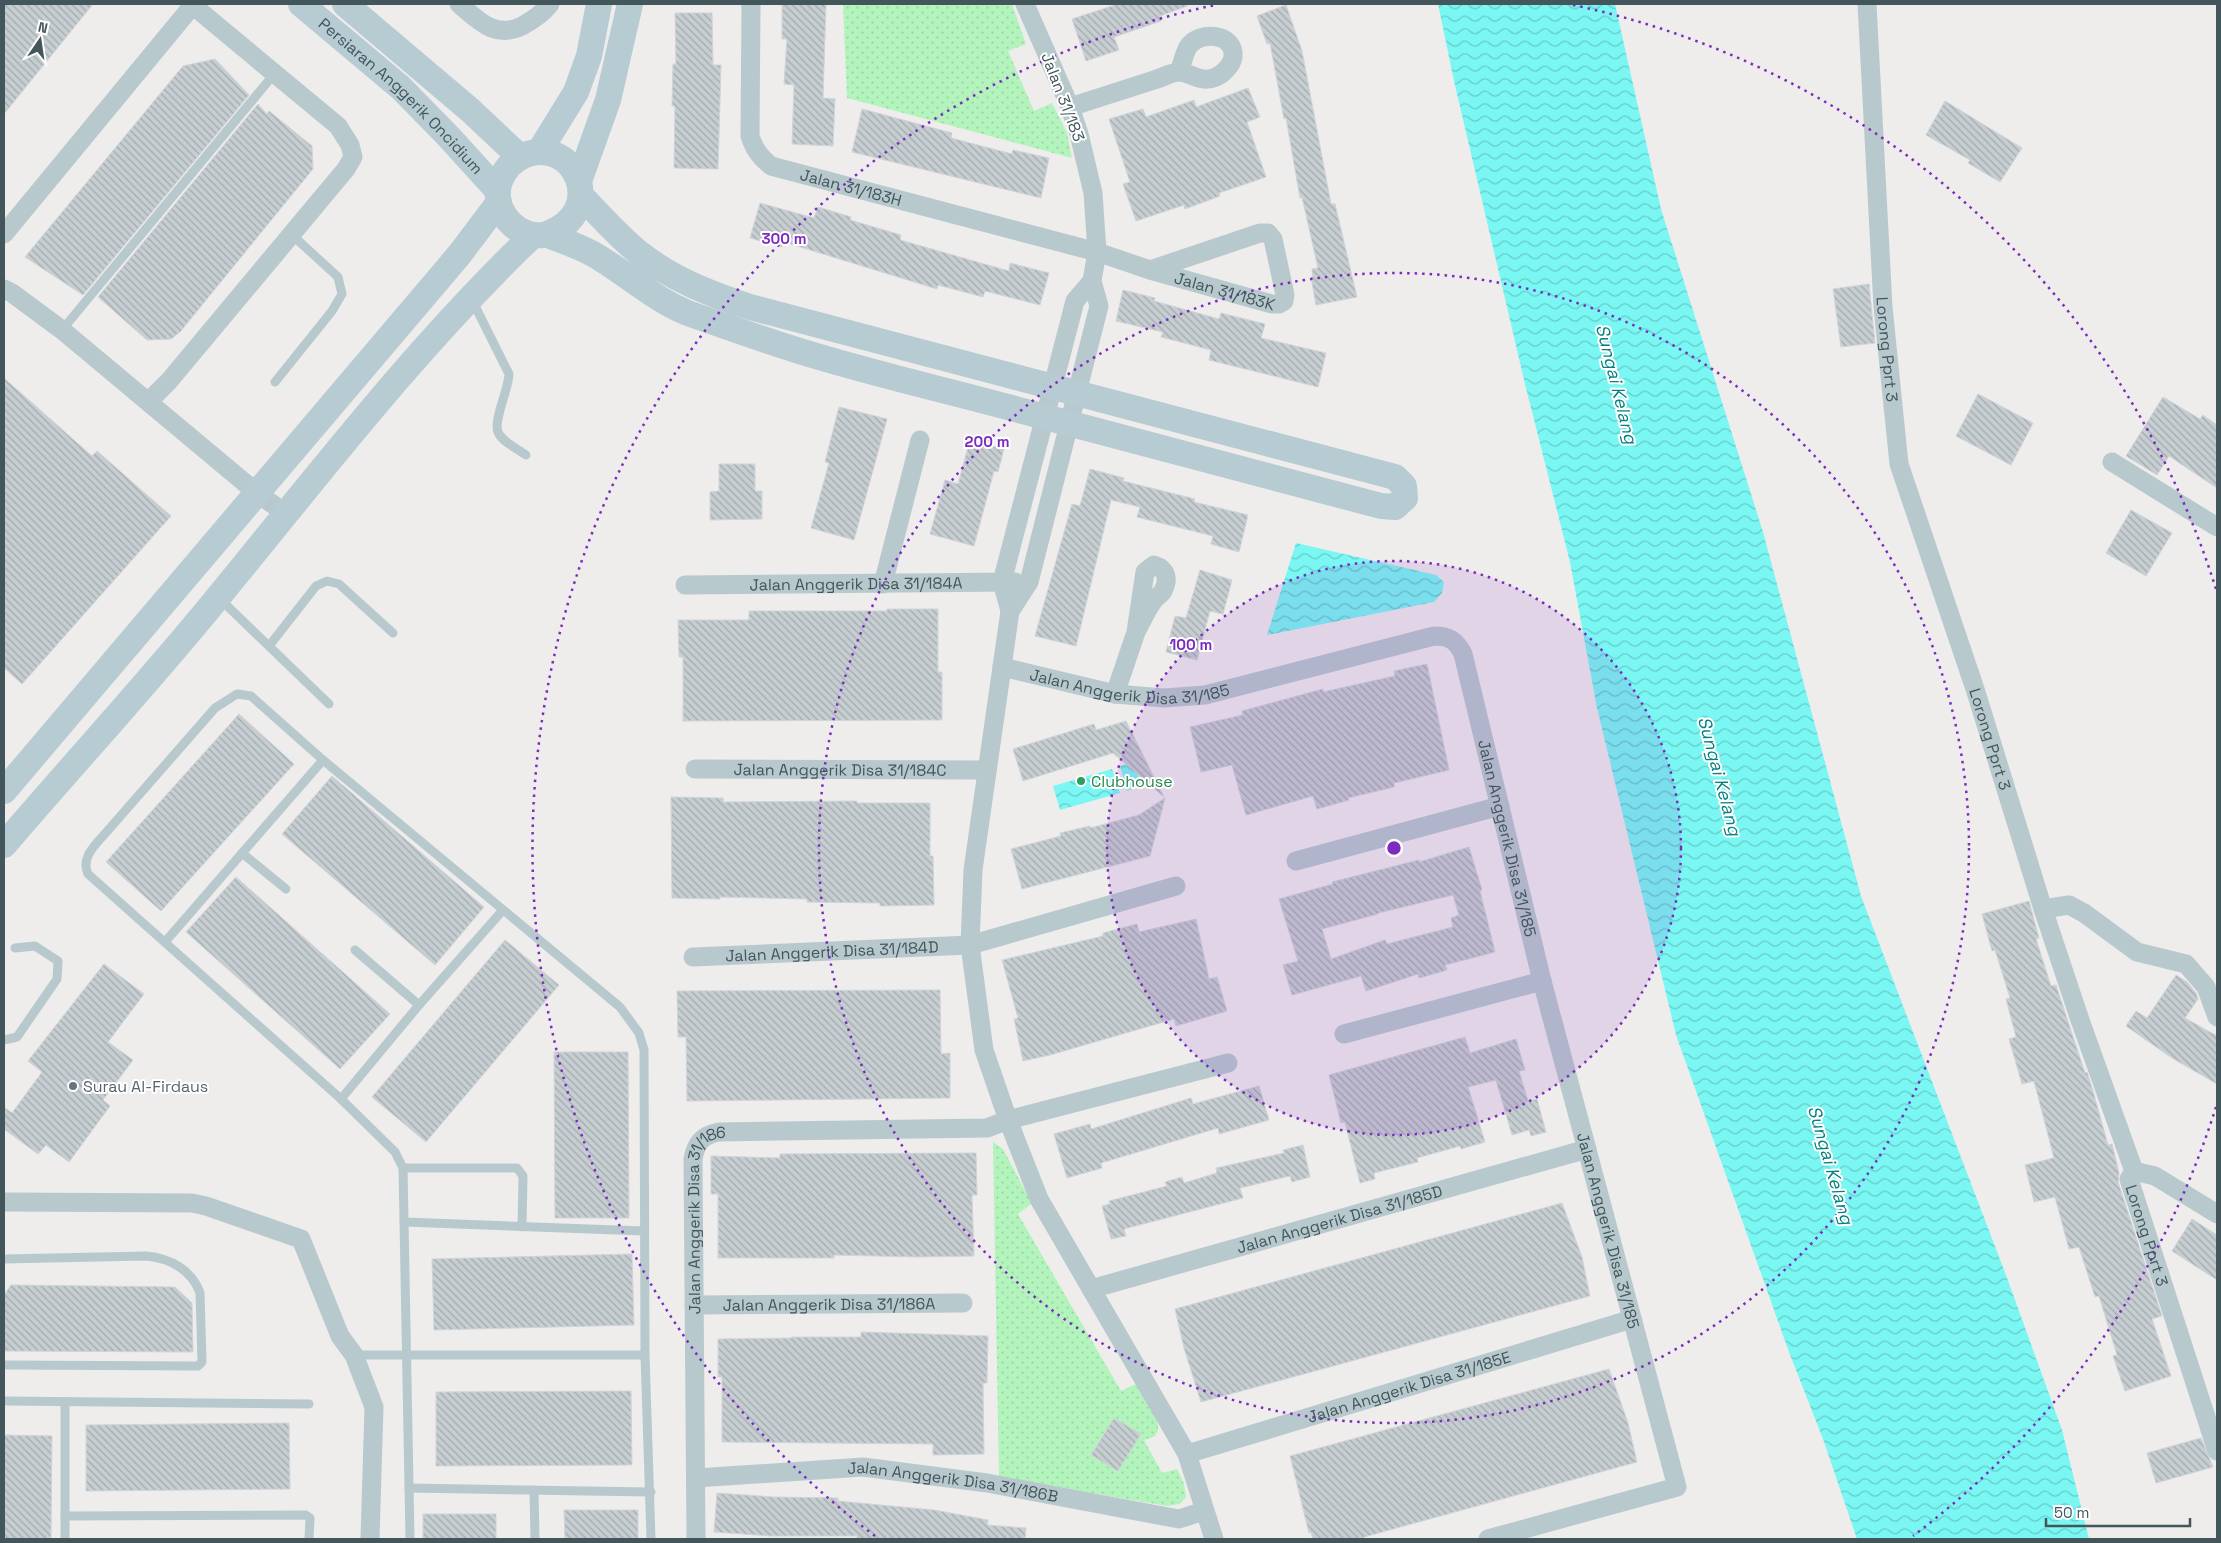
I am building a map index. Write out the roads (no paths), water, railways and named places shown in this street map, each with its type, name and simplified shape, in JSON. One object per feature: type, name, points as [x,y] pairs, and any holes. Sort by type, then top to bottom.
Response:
[{"type":"main road","name":"Persiaran Anggerik Oncidium","points":[[301,4],[401,88],[448,136],[498,197]]},
{"type":"main road","name":"Persiaran Anggerik Oncidium","points":[[345,4],[470,110],[529,155]]},
{"type":"main road","points":[[4,791],[459,255],[498,197],[504,172],[529,155],[576,92],[589,56],[600,4]]},
{"type":"main road","points":[[4,845],[218,597],[285,513],[426,347],[494,272],[540,234],[560,230],[571,221],[578,209],[580,188],[608,100],[630,4]]},
{"type":"main road","points":[[498,197],[508,220],[515,227],[592,253],[675,309],[794,349],[1381,506],[1395,507],[1405,498],[1404,486],[1395,477],[750,307],[709,293],[663,270],[639,253],[580,188],[576,173],[564,160],[556,156],[529,155]]},
{"type":"street","points":[[4,234],[192,4],[338,126],[350,145],[353,157],[346,169],[169,381],[149,402]]},
{"type":"street","points":[[459,4],[489,27],[502,32],[517,28],[530,21],[543,13],[550,4]]},
{"type":"street","name":"Jalan 31/183H","points":[[751,4],[750,136],[753,147],[760,157],[771,166],[1097,252]]},
{"type":"street","name":"Jalan 31/183","points":[[1025,4],[1070,107],[1079,134],[1093,192],[1097,252],[1092,281]]},
{"type":"street","name":"Lorong Pprt 3","points":[[1867,4],[1883,307],[1899,464],[1975,689],[2043,909],[2134,1171],[2130,1179],[2217,1451]]},
{"type":"street","points":[[1070,107],[1179,72]]},
{"type":"street","name":"Jalan 31/183K","points":[[1097,252],[1150,270],[1272,304],[1279,304],[1284,301],[1285,295],[1273,239],[1268,233],[1260,233],[1150,270]]},
{"type":"street","points":[[1065,390],[1068,327],[1075,301],[1092,281]]},
{"type":"street","points":[[1092,281],[1098,306],[1092,333],[1065,390],[1057,420],[1002,582],[1010,611],[973,870],[970,945],[984,1050],[1008,1120],[1039,1199],[1187,1454],[1214,1539]]},
{"type":"street","points":[[4,289],[12,292],[62,330],[258,493],[285,513]]},
{"type":"street","points":[[1068,327],[1092,333]]},
{"type":"street","points":[[1010,611],[1029,582],[1057,420]]},
{"type":"street","points":[[883,584],[920,440]]},
{"type":"street","points":[[2112,462],[2217,527]]},
{"type":"street","name":"Jalan Anggerik Disa 31/184A","points":[[685,585],[1029,582]]},
{"type":"street","points":[[1115,694],[1136,632]]},
{"type":"street","name":"Jalan Anggerik Disa 31/185","points":[[1002,667],[1115,694],[1164,698],[1205,695],[1434,636],[1452,639],[1459,645],[1463,654],[1542,981],[1677,1487],[1488,1539]]},
{"type":"street","name":"Jalan Anggerik Disa 31/184C","points":[[695,769],[986,770]]},
{"type":"street","points":[[1296,861],[1500,806]]},
{"type":"street","name":"Jalan Anggerik Disa 31/184D","points":[[693,957],[970,945],[1176,886]]},
{"type":"street","points":[[2043,909],[2069,905],[2084,913],[2137,952],[2186,964],[2206,987],[2217,1017]]},
{"type":"street","points":[[1344,1034],[1542,981]]},
{"type":"street","name":"Jalan Anggerik Disa 31/186","points":[[696,1539],[693,1158],[695,1148],[700,1139],[709,1134],[719,1132],[988,1128],[1008,1120],[1228,1063]]},
{"type":"street","name":"Jalan Anggerik Disa 31/185D","points":[[1091,1289],[1587,1149]]},
{"type":"street","points":[[2134,1171],[2155,1176],[2217,1214]]},
{"type":"street","points":[[4,1202],[192,1203],[206,1206],[301,1239],[340,1336],[354,1355],[374,1407],[370,1539]]},
{"type":"street","name":"Jalan Anggerik Disa 31/186A","points":[[694,1304],[964,1303]]},
{"type":"street","name":"Jalan Anggerik Disa 31/185E","points":[[1187,1454],[1632,1319]]},
{"type":"street","name":"Jalan Anggerik Disa 31/186B","points":[[696,1478],[863,1468],[988,1483],[1179,1518],[1204,1511]]},
{"type":"lane","points":[[62,330],[275,73]]},
{"type":"lane","points":[[274,382],[332,311],[342,294],[338,277],[291,234]]},
{"type":"lane","points":[[471,298],[510,374],[497,424],[498,432],[502,438],[526,455]]},
{"type":"lane","points":[[269,646],[316,586],[327,581],[339,584],[393,633]]},
{"type":"lane","points":[[218,597],[329,704]]},
{"type":"lane","points":[[410,1539],[403,1168],[395,1152],[341,1100],[88,874],[85,868],[89,852],[215,708],[237,694],[251,696],[323,760],[620,1007],[639,1032],[644,1050],[645,1355],[651,1492],[651,1539]]},
{"type":"lane","points":[[165,942],[323,760]]},
{"type":"lane","points":[[242,853],[286,890]]},
{"type":"lane","points":[[341,1100],[419,1005],[503,910]]},
{"type":"lane","points":[[4,1040],[17,1037],[57,979],[58,961],[35,946],[15,948]]},
{"type":"lane","points":[[356,950],[419,1005]]},
{"type":"lane","points":[[403,1168],[517,1168],[523,1176],[522,1227]]},
{"type":"lane","points":[[404,1222],[644,1231]]},
{"type":"lane","points":[[4,1259],[146,1256],[160,1258],[173,1263],[186,1272],[197,1284],[200,1293],[202,1362],[198,1366],[4,1365]]},
{"type":"lane","points":[[354,1355],[645,1355]]},
{"type":"lane","points":[[4,1402],[309,1404]]},
{"type":"lane","points":[[65,1402],[65,1539]]},
{"type":"lane","points":[[409,1488],[651,1492]]},
{"type":"lane","points":[[534,1490],[535,1539]]},
{"type":"lane","points":[[65,1516],[306,1515],[310,1518],[309,1539]]},
{"type":"water","name":"Sungai Kelang","points":[[1438,4],[1615,4],[1661,209],[1763,532],[1861,896],[2006,1275],[2062,1430],[2089,1539],[1857,1539],[1823,1439],[1789,1352],[1676,1035],[1597,708],[1570,562],[1525,384],[1454,81]]},
{"type":"water","points":[[1296,543],[1436,575],[1444,582],[1442,593],[1434,602],[1267,635]]},
{"type":"water","points":[[1134,762],[1141,786],[1127,791],[1120,766]]},
{"type":"water","points":[[1112,769],[1120,793],[1060,810],[1053,786]]},
{"type":"place","name":"Clubhouse","points":[[1081,781]]},
{"type":"place","name":"Surau Al-Firdaus","points":[[73,1086]]}]
